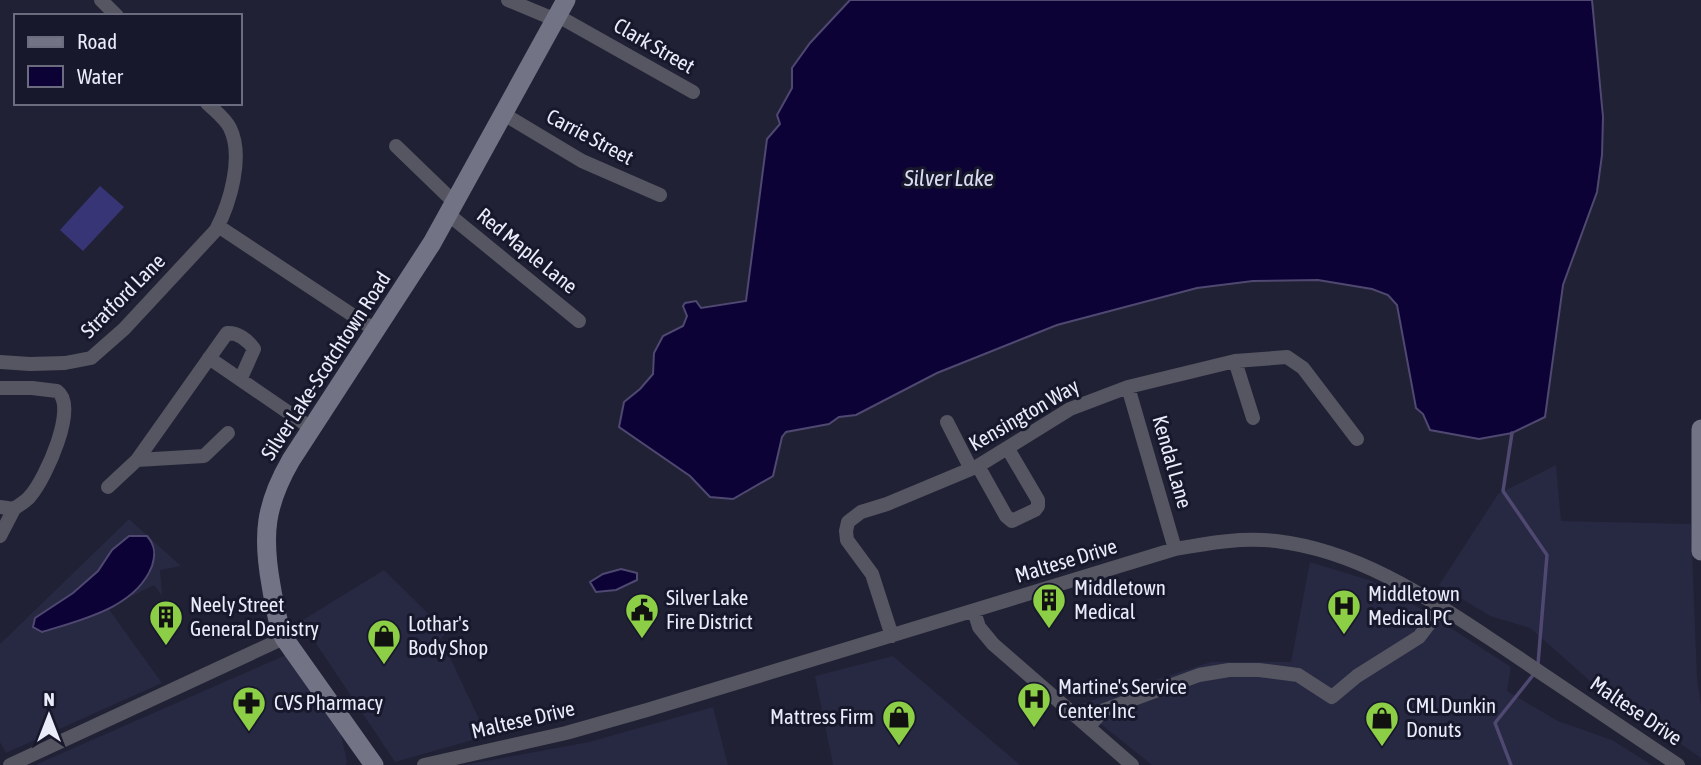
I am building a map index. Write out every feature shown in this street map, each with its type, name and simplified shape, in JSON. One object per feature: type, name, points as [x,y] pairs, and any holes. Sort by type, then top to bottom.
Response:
[{"type":"street","points":[[101,0],[115,14]]},
{"type":"street","name":"Clark Street","points":[[508,0],[560,12],[692,92]]},
{"type":"street","name":"Silver Lake-Scotchtown Road","points":[[374,765],[284,638],[276,615],[267,565],[266,519],[277,485],[452,209],[502,113],[560,12]]},
{"type":"street","name":"Stratford Lane","points":[[0,362],[53,363],[91,358],[124,329],[218,226],[233,178],[236,153],[231,130],[209,105]]},
{"type":"street","name":"Carrie Street","points":[[502,113],[582,161],[660,195]]},
{"type":"street","name":"Red Maple Lane","points":[[396,146],[452,209],[579,321]]},
{"type":"street","points":[[218,226],[375,330]]},
{"type":"street","points":[[108,486],[137,460],[227,333],[233,332],[250,342],[254,349],[241,378]]},
{"type":"street","name":"Kensington Way","points":[[892,636],[872,574],[847,540],[848,522],[861,512],[975,468],[1070,409],[1128,387],[1235,360],[1287,357],[1303,368],[1357,439]]},
{"type":"street","points":[[209,358],[311,428]]},
{"type":"street","points":[[1235,360],[1253,418]]},
{"type":"street","name":"Kendal Lane","points":[[1128,387],[1175,549]]},
{"type":"street","points":[[0,388],[50,389],[62,394],[65,412],[62,432],[41,477],[31,496],[7,508],[0,536]]},
{"type":"street","points":[[947,422],[1006,516],[1012,521],[1035,510],[1038,500],[1008,449]]},
{"type":"street","points":[[1701,429],[1701,551]]},
{"type":"street","points":[[137,460],[204,456],[228,433]]},
{"type":"street","name":"Maltese Drive","points":[[424,765],[566,733],[1175,549],[1235,540],[1275,541],[1309,547],[1352,560],[1402,584],[1520,658],[1678,765]]},
{"type":"street","points":[[1089,726],[1104,710],[1199,675],[1230,670],[1298,674],[1332,697],[1357,676],[1419,638],[1442,607]]},
{"type":"street","points":[[974,611],[979,627],[993,644],[1132,765]]},
{"type":"street","points":[[10,765],[284,638]]},
{"type":"shaded area","points":[[100,186],[124,207],[83,251],[60,230]]},
{"type":"shaded area","points":[[1556,465],[1561,521],[1691,524],[1697,678],[1701,705],[1701,758],[1590,681],[1530,628],[1490,616],[1439,585],[1498,494]]},
{"type":"shaded area","points":[[129,519],[181,566],[160,570],[162,596],[154,585],[108,608],[162,683],[6,753],[0,742],[0,644]]},
{"type":"shaded area","points":[[1310,562],[1372,581],[1423,610],[1511,667],[1507,691],[1558,721],[1612,740],[1652,765],[1152,765],[1077,705],[1211,662],[1291,662]]},
{"type":"shaded area","points":[[384,570],[447,632],[430,651],[446,649],[487,736],[395,762],[301,621]]},
{"type":"shaded area","points":[[288,654],[339,726],[346,765],[35,765]]},
{"type":"shaded area","points":[[893,656],[1020,765],[833,765],[815,676]]},
{"type":"shaded area","points":[[713,707],[728,765],[464,765],[589,742]]},
{"type":"water","name":"Silver Lake","points":[[850,0],[1592,0],[1603,117],[1602,155],[1597,192],[1563,285],[1545,417],[1512,433],[1479,439],[1430,430],[1423,414],[1416,408],[1397,305],[1388,295],[1372,289],[1318,280],[1253,281],[1197,288],[1057,325],[937,373],[856,415],[839,417],[829,424],[786,432],[782,437],[773,476],[733,499],[710,497],[690,476],[619,427],[624,402],[653,374],[654,353],[663,336],[683,326],[687,316],[683,306],[685,303],[696,301],[701,308],[746,301],[767,139],[780,124],[777,115],[792,88],[792,68],[810,43]]},
{"type":"water","points":[[129,536],[147,536],[154,550],[152,566],[133,592],[120,602],[89,617],[42,632],[33,627],[35,618],[73,593],[98,571],[112,550]]},
{"type":"water","points":[[621,569],[637,573],[637,580],[616,590],[596,592],[590,582],[603,574]]},
{"type":"waterway","points":[[1512,433],[1503,491],[1547,555],[1538,664]]},
{"type":"waterway","points":[[1511,765],[1495,723],[1534,674]]},
{"type":"place","name":"Middletown Medical","points":[[1049,630]]},
{"type":"place","name":"Middletown Medical PC","points":[[1344,636]]},
{"type":"place","name":"Silver Lake Fire District","points":[[642,640]]},
{"type":"place","name":"Neely Street General Denistry","points":[[166,647]]},
{"type":"place","name":"Lothar's Body Shop","points":[[384,666]]},
{"type":"place","name":"Martine's Service Center Inc","points":[[1034,729]]},
{"type":"place","name":"CVS Pharmacy","points":[[249,733]]},
{"type":"place","name":"Mattress Firm","points":[[899,747]]},
{"type":"place","name":"CML Dunkin Donuts","points":[[1382,748]]}]
